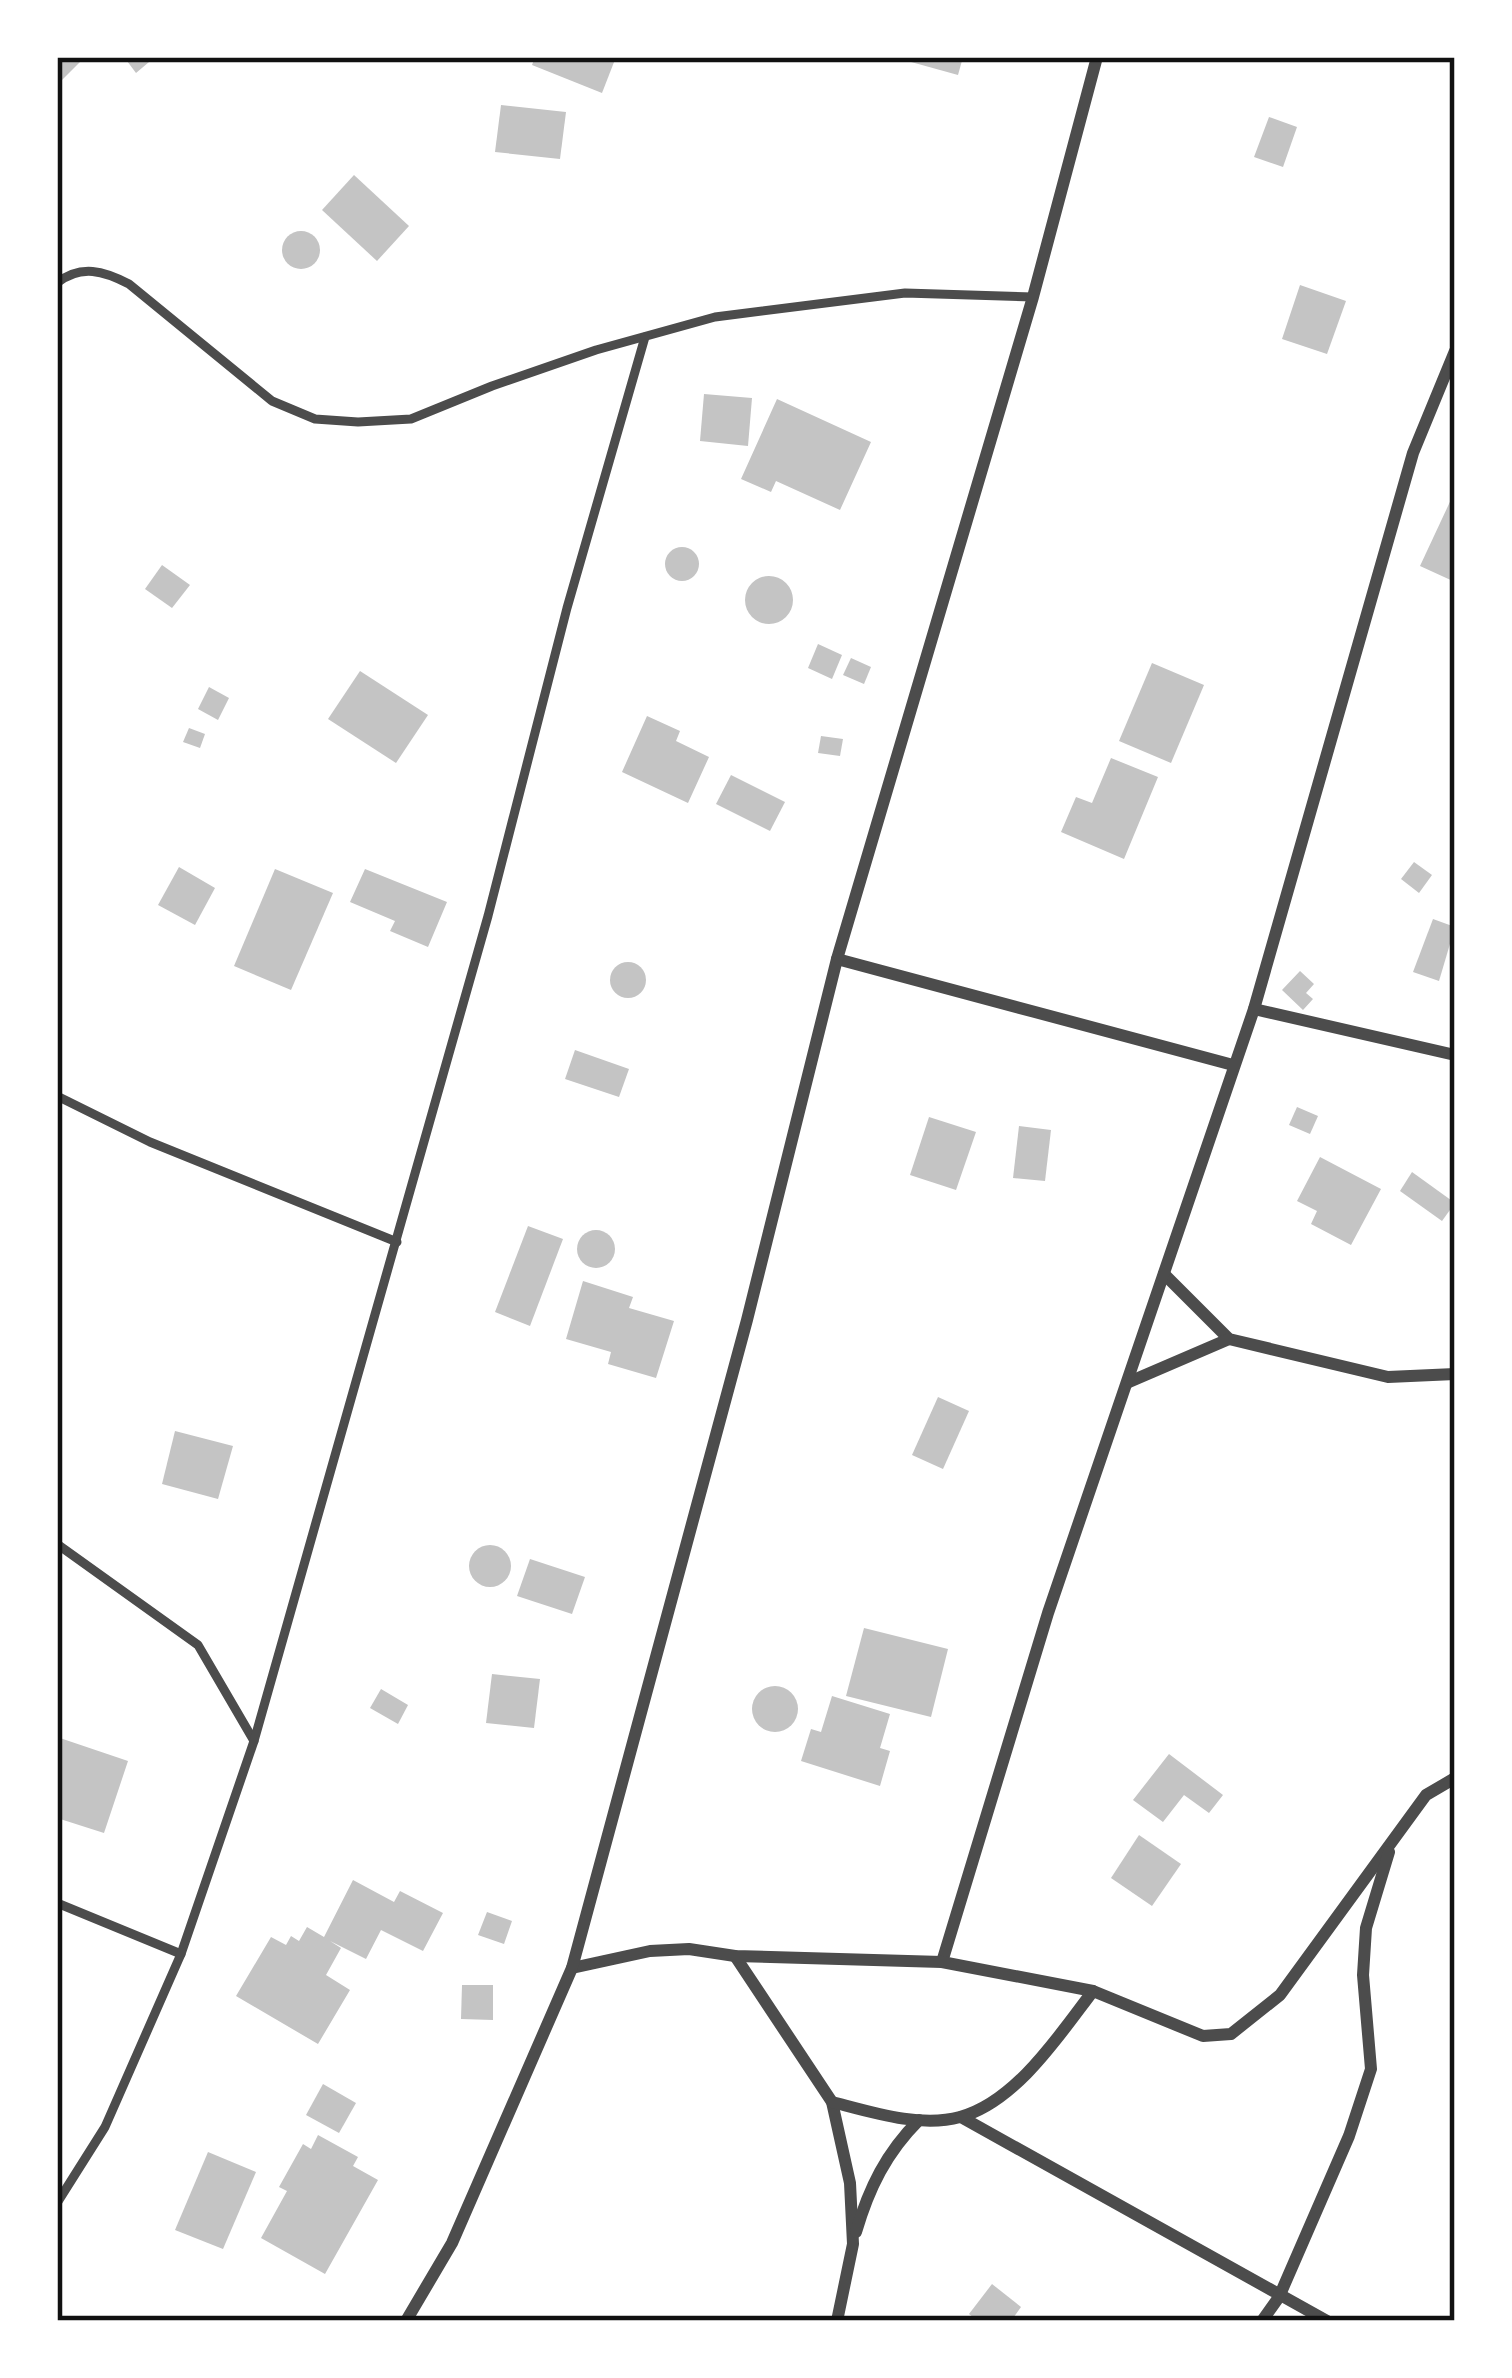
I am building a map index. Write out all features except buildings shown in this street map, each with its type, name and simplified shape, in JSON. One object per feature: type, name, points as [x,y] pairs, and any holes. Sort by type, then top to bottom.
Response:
[{"type":"street","points":[[406,2321],[452,2243],[572,1968],[736,1364],[837,959],[1033,297],[1097,57]]},
{"type":"street","points":[[943,1962],[1048,1613],[1254,1010],[1413,452],[1455,351]]},
{"type":"street","points":[[837,959],[1233,1065]]},
{"type":"street","points":[[1254,1010],[1455,1055]]},
{"type":"street","points":[[1164,1274],[1229,1339],[1388,1377],[1455,1374]]},
{"type":"street","points":[[1129,1382],[1229,1339]]},
{"type":"street","points":[[572,1968],[650,1951],[689,1949],[735,1956],[943,1962],[1093,1991],[1204,2036],[1231,2034],[1280,1995],[1426,1795],[1455,1778]]},
{"type":"street","points":[[1262,2321],[1279,2297],[1349,2136],[1371,2069],[1364,1976],[1366,1928],[1393,1840]]},
{"type":"street","points":[[735,1956],[832,2102],[850,2183],[853,2243]]},
{"type":"street","points":[[832,2102],[919,2120],[961,2117],[1009,2090],[1093,1991]]},
{"type":"street","points":[[961,2117],[1327,2321]]},
{"type":"street","points":[[837,2321],[853,2243],[880,2168],[919,2120]]},
{"type":"lane","points":[[57,283],[85,270],[106,272],[129,284],[272,400],[315,419],[358,422],[411,419],[492,386],[715,317],[905,293],[1033,297]]},
{"type":"lane","points":[[57,2203],[105,2127],[182,1954],[254,1742],[398,1242],[567,608],[645,337]]},
{"type":"lane","points":[[57,1096],[150,1142],[398,1242]]},
{"type":"lane","points":[[57,1544],[198,1645],[254,1742]]},
{"type":"lane","points":[[57,1903],[182,1954]]}]
